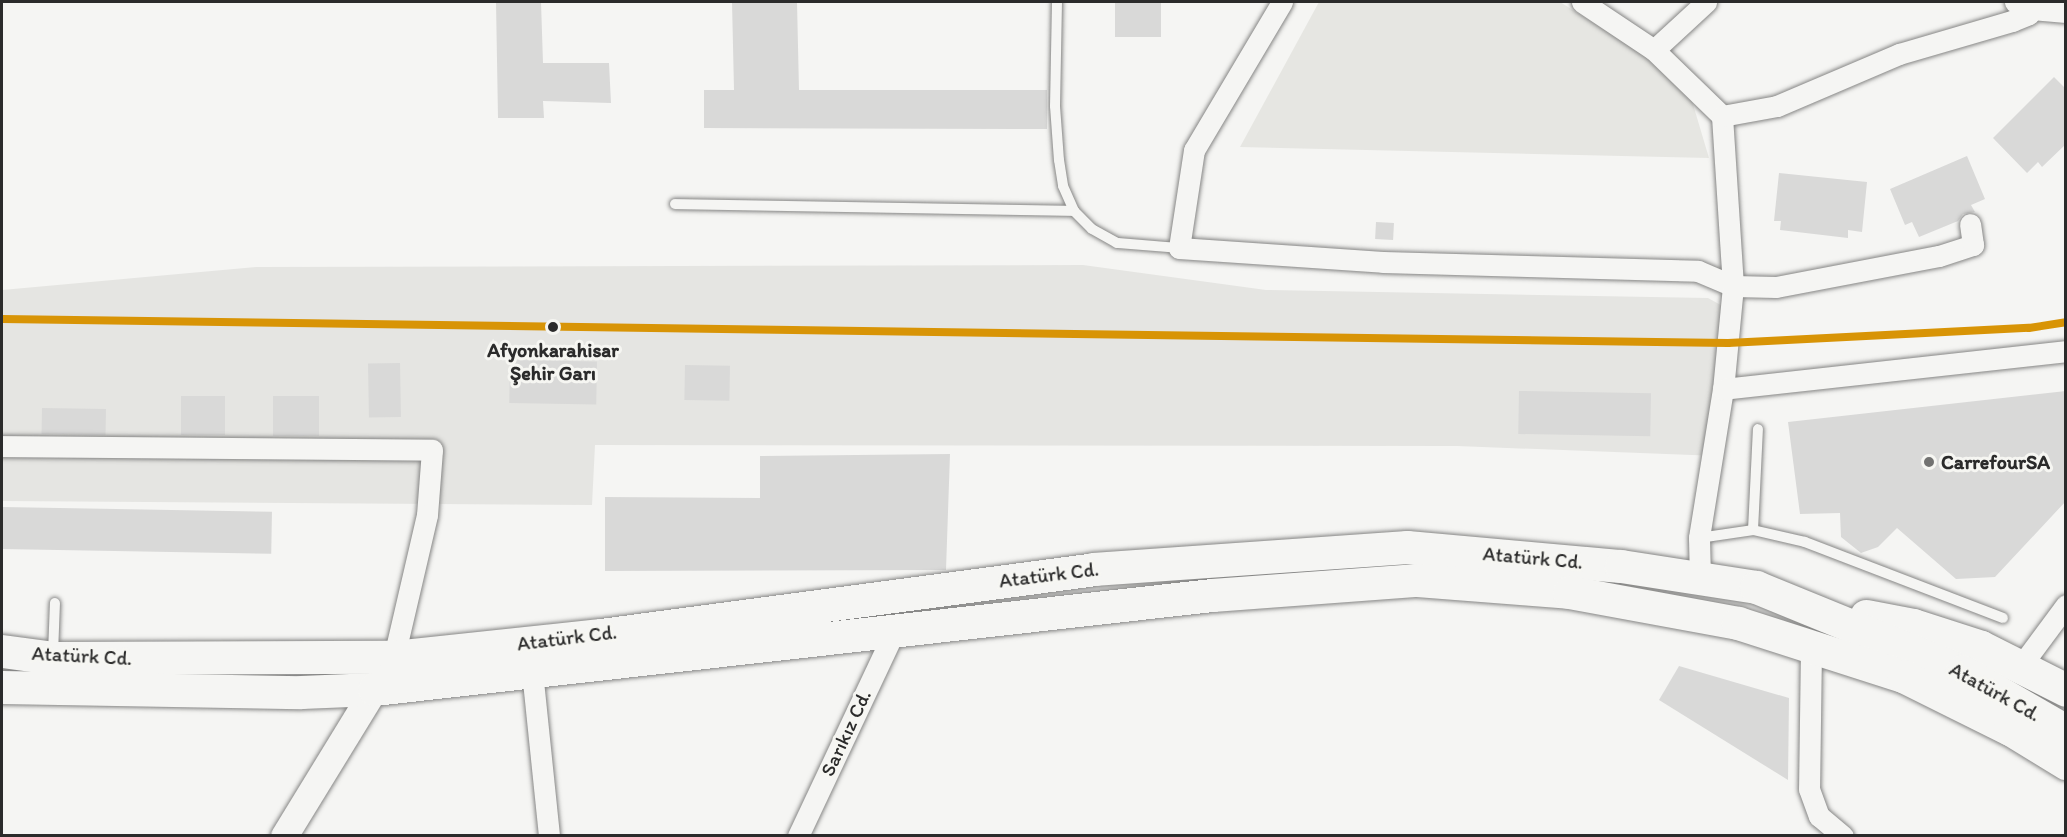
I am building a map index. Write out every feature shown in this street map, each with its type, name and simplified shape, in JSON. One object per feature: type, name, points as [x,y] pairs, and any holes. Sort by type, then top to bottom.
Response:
[{"type":"main road","name":"Atatürk Cd.","points":[[2,651],[53,658],[394,657],[601,635],[1093,569],[1267,555],[1407,547],[1621,566],[1756,587],[1962,671],[2066,731]]},
{"type":"main road","name":"Atatürk Cd.","points":[[2,687],[301,692],[374,689],[1212,595],[1416,580],[1569,592],[1738,623],[1811,649],[1903,676],[2010,729],[2066,763]]},
{"type":"main road","points":[[1794,603],[1913,625],[1982,647],[2066,690]]},
{"type":"main road","points":[[1811,649],[2066,777]]},
{"type":"main road","points":[[374,689],[394,657]]},
{"type":"street","points":[[1282,2],[1194,150],[1179,248],[1383,262],[1698,271],[1732,286],[1776,287],[1938,256],[1973,245],[1970,224]]},
{"type":"street","points":[[1582,2],[1654,50],[1722,116],[1732,286],[1723,388],[1699,538],[1700,579]]},
{"type":"street","points":[[1654,50],[1706,2]]},
{"type":"street","points":[[1722,116],[1777,106],[1899,54],[2012,21],[2027,4],[2066,12]]},
{"type":"street","points":[[1723,388],[2066,351]]},
{"type":"street","points":[[2,446],[432,450],[428,515],[394,657]]},
{"type":"street","points":[[2020,667],[2066,605]]},
{"type":"street","name":"Sarıkız Cd.","points":[[798,836],[894,630]]},
{"type":"street","points":[[1811,649],[1809,789],[1819,816],[1843,836]]},
{"type":"street","points":[[532,671],[554,834]]},
{"type":"street","points":[[284,836],[374,689]]},
{"type":"lane","points":[[1057,2],[1056,117],[1063,186],[1074,211],[1092,229],[1117,243],[1179,248]]},
{"type":"lane","points":[[675,204],[1074,211]]},
{"type":"lane","points":[[1753,530],[1758,429]]},
{"type":"lane","points":[[1699,538],[1753,530],[1854,559],[2003,618]]},
{"type":"lane","points":[[53,658],[55,603]]},
{"type":"shaded area","points":[[1319,2],[1560,2],[1651,59],[1692,101],[1709,158],[1240,147]]},
{"type":"shaded area","points":[[1083,265],[1266,290],[1708,298],[1737,314],[1733,399],[1718,456],[1457,446],[595,445],[592,505],[2,501],[2,290],[256,267]]},
{"type":"building","points":[[496,2],[541,2],[543,63],[609,63],[611,103],[543,101],[544,118],[498,118]]},
{"type":"building","points":[[732,2],[797,2],[799,90],[1047,90],[1047,129],[704,128],[704,90],[734,90]]},
{"type":"building","points":[[1115,2],[1161,2],[1161,37],[1115,37]]},
{"type":"building","points":[[2054,77],[2066,89],[2066,144],[2042,167],[2038,162],[2027,173],[1993,138]]},
{"type":"building","points":[[1967,156],[1985,199],[1971,205],[1975,212],[1963,214],[1958,221],[1919,237],[1912,222],[1905,225],[1890,189]]},
{"type":"building","points":[[1779,173],[1867,182],[1862,232],[1848,230],[1848,238],[1780,230],[1781,221],[1774,221]]},
{"type":"building","points":[[1376,222],[1394,223],[1393,240],[1375,239]]},
{"type":"building","points":[[510,360],[597,362],[596,405],[509,403]]},
{"type":"building","points":[[400,363],[401,417],[369,418],[368,364]]},
{"type":"building","points":[[685,365],[730,366],[729,401],[684,400]]},
{"type":"building","points":[[1519,391],[1651,393],[1650,436],[1518,434]]},
{"type":"building","name":"CarrefourSA","points":[[2066,391],[2066,501],[1995,577],[1956,579],[1897,528],[1878,547],[1861,553],[1841,537],[1840,513],[1800,514],[1788,422]]},
{"type":"building","points":[[181,396],[225,396],[225,435],[181,435]]},
{"type":"building","points":[[273,396],[319,396],[319,436],[273,436]]},
{"type":"building","points":[[42,408],[106,409],[106,435],[42,434]]},
{"type":"building","points":[[950,454],[946,570],[605,571],[605,497],[760,498],[760,456]]},
{"type":"building","points":[[2,507],[272,512],[271,554],[2,549]]},
{"type":"building","points":[[1679,666],[1789,698],[1788,780],[1659,700]]},
{"type":"transit line","points":[[2,319],[1728,343],[2029,328],[2066,322]]},
{"type":"place","name":"Afyonkarahisar Şehir Garı","points":[[553,327]]},
{"type":"place","name":"CarrefourSA","points":[[1929,462]]}]
